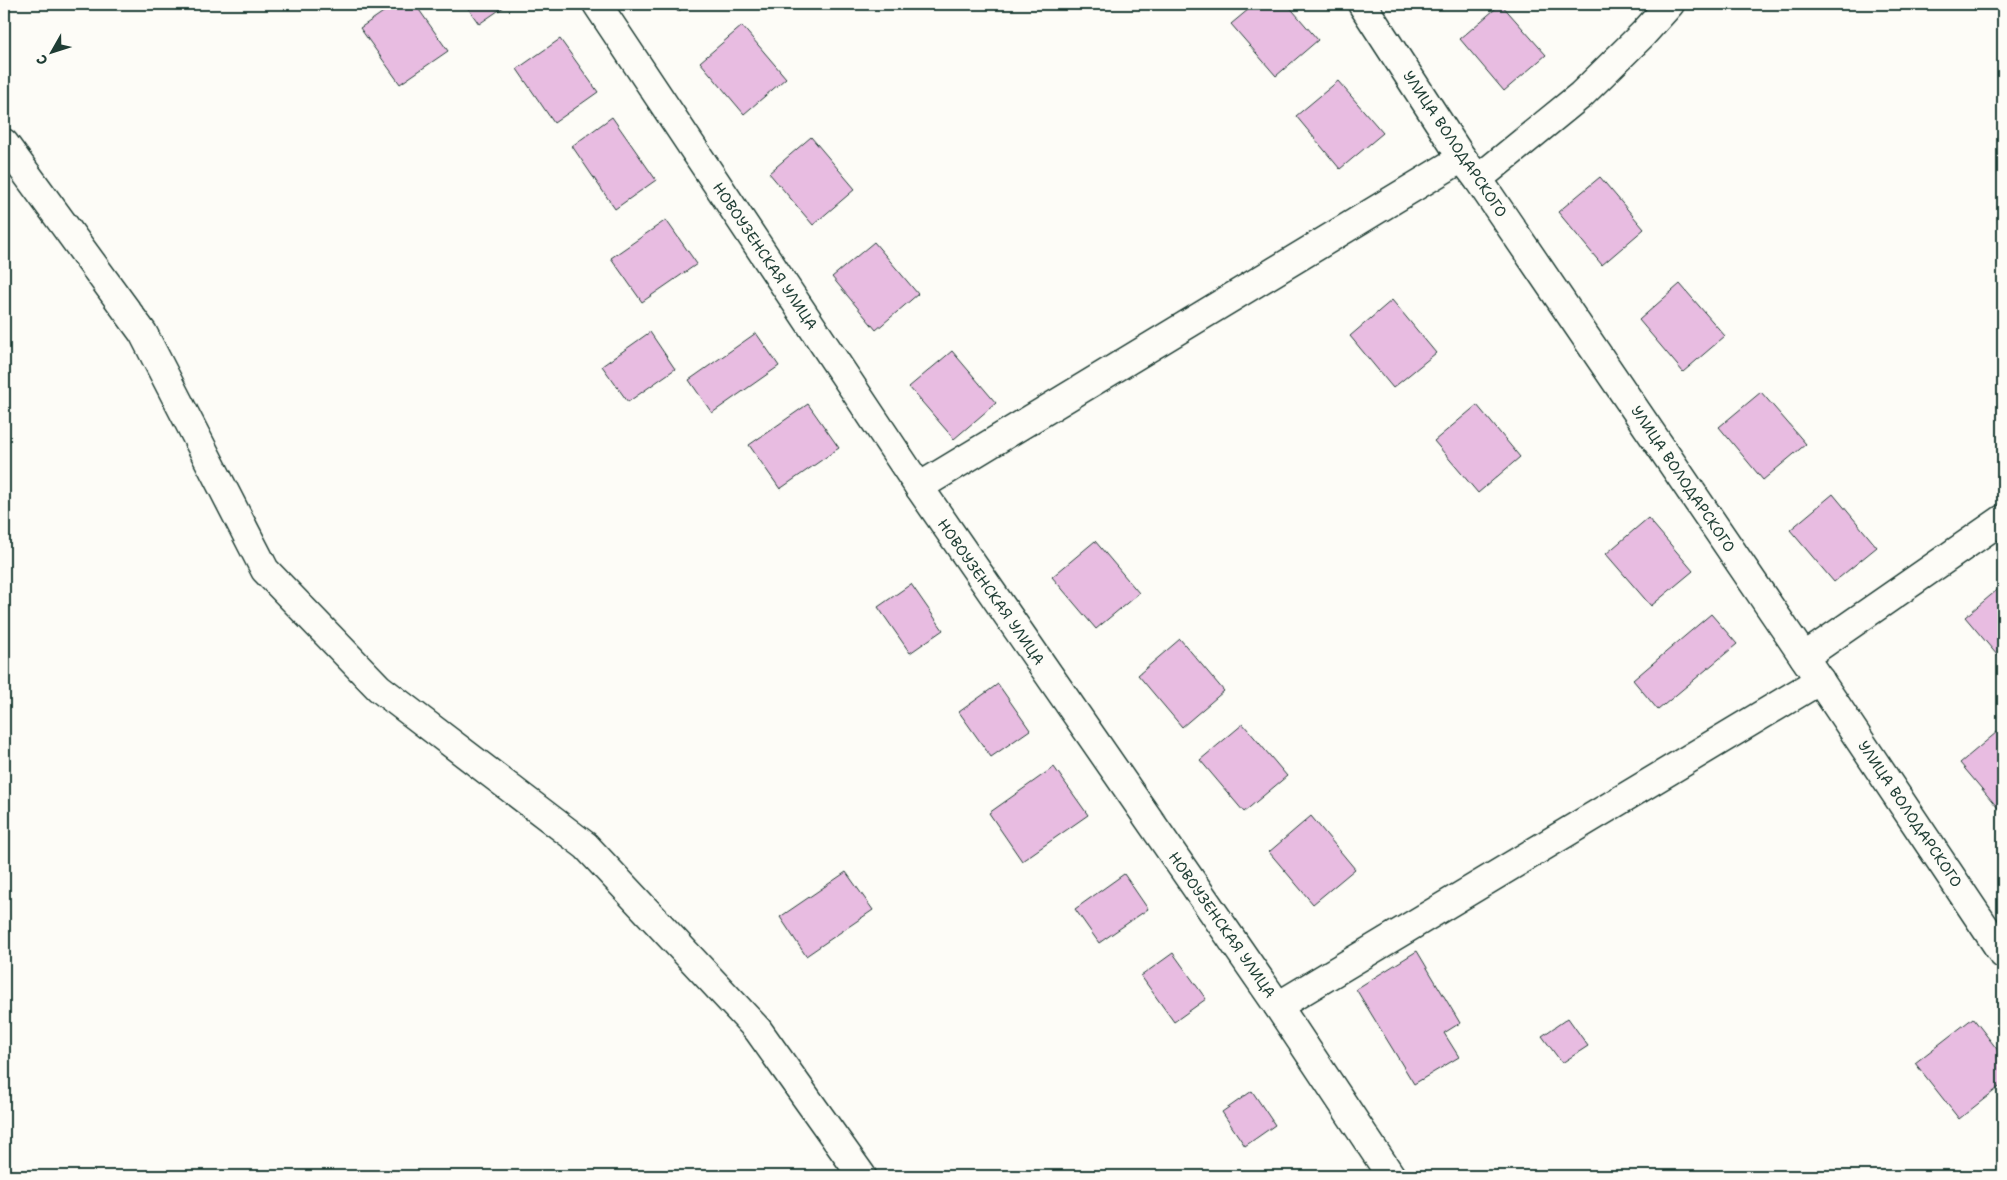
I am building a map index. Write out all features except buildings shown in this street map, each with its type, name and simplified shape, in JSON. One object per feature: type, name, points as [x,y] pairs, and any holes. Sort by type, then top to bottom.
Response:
[{"type":"street","name":"НОВОУЗЕНСКАЯ УЛИЦА","points":[[597,4],[919,487],[1278,1006],[1391,1176]]},
{"type":"street","name":"УЛИЦА ВОЛОДАРСКОГО","points":[[1362,4],[1462,158],[1820,680],[2003,954]]},
{"type":"street","points":[[1478,179],[1581,95],[1643,34],[1670,4]]},
{"type":"street","points":[[4,143],[142,333],[264,570],[379,688],[586,846],[758,1030],[862,1176]]},
{"type":"street","points":[[919,487],[1462,158]]},
{"type":"street","points":[[1804,657],[2003,518]]},
{"type":"street","points":[[1278,1006],[1820,680]]}]
